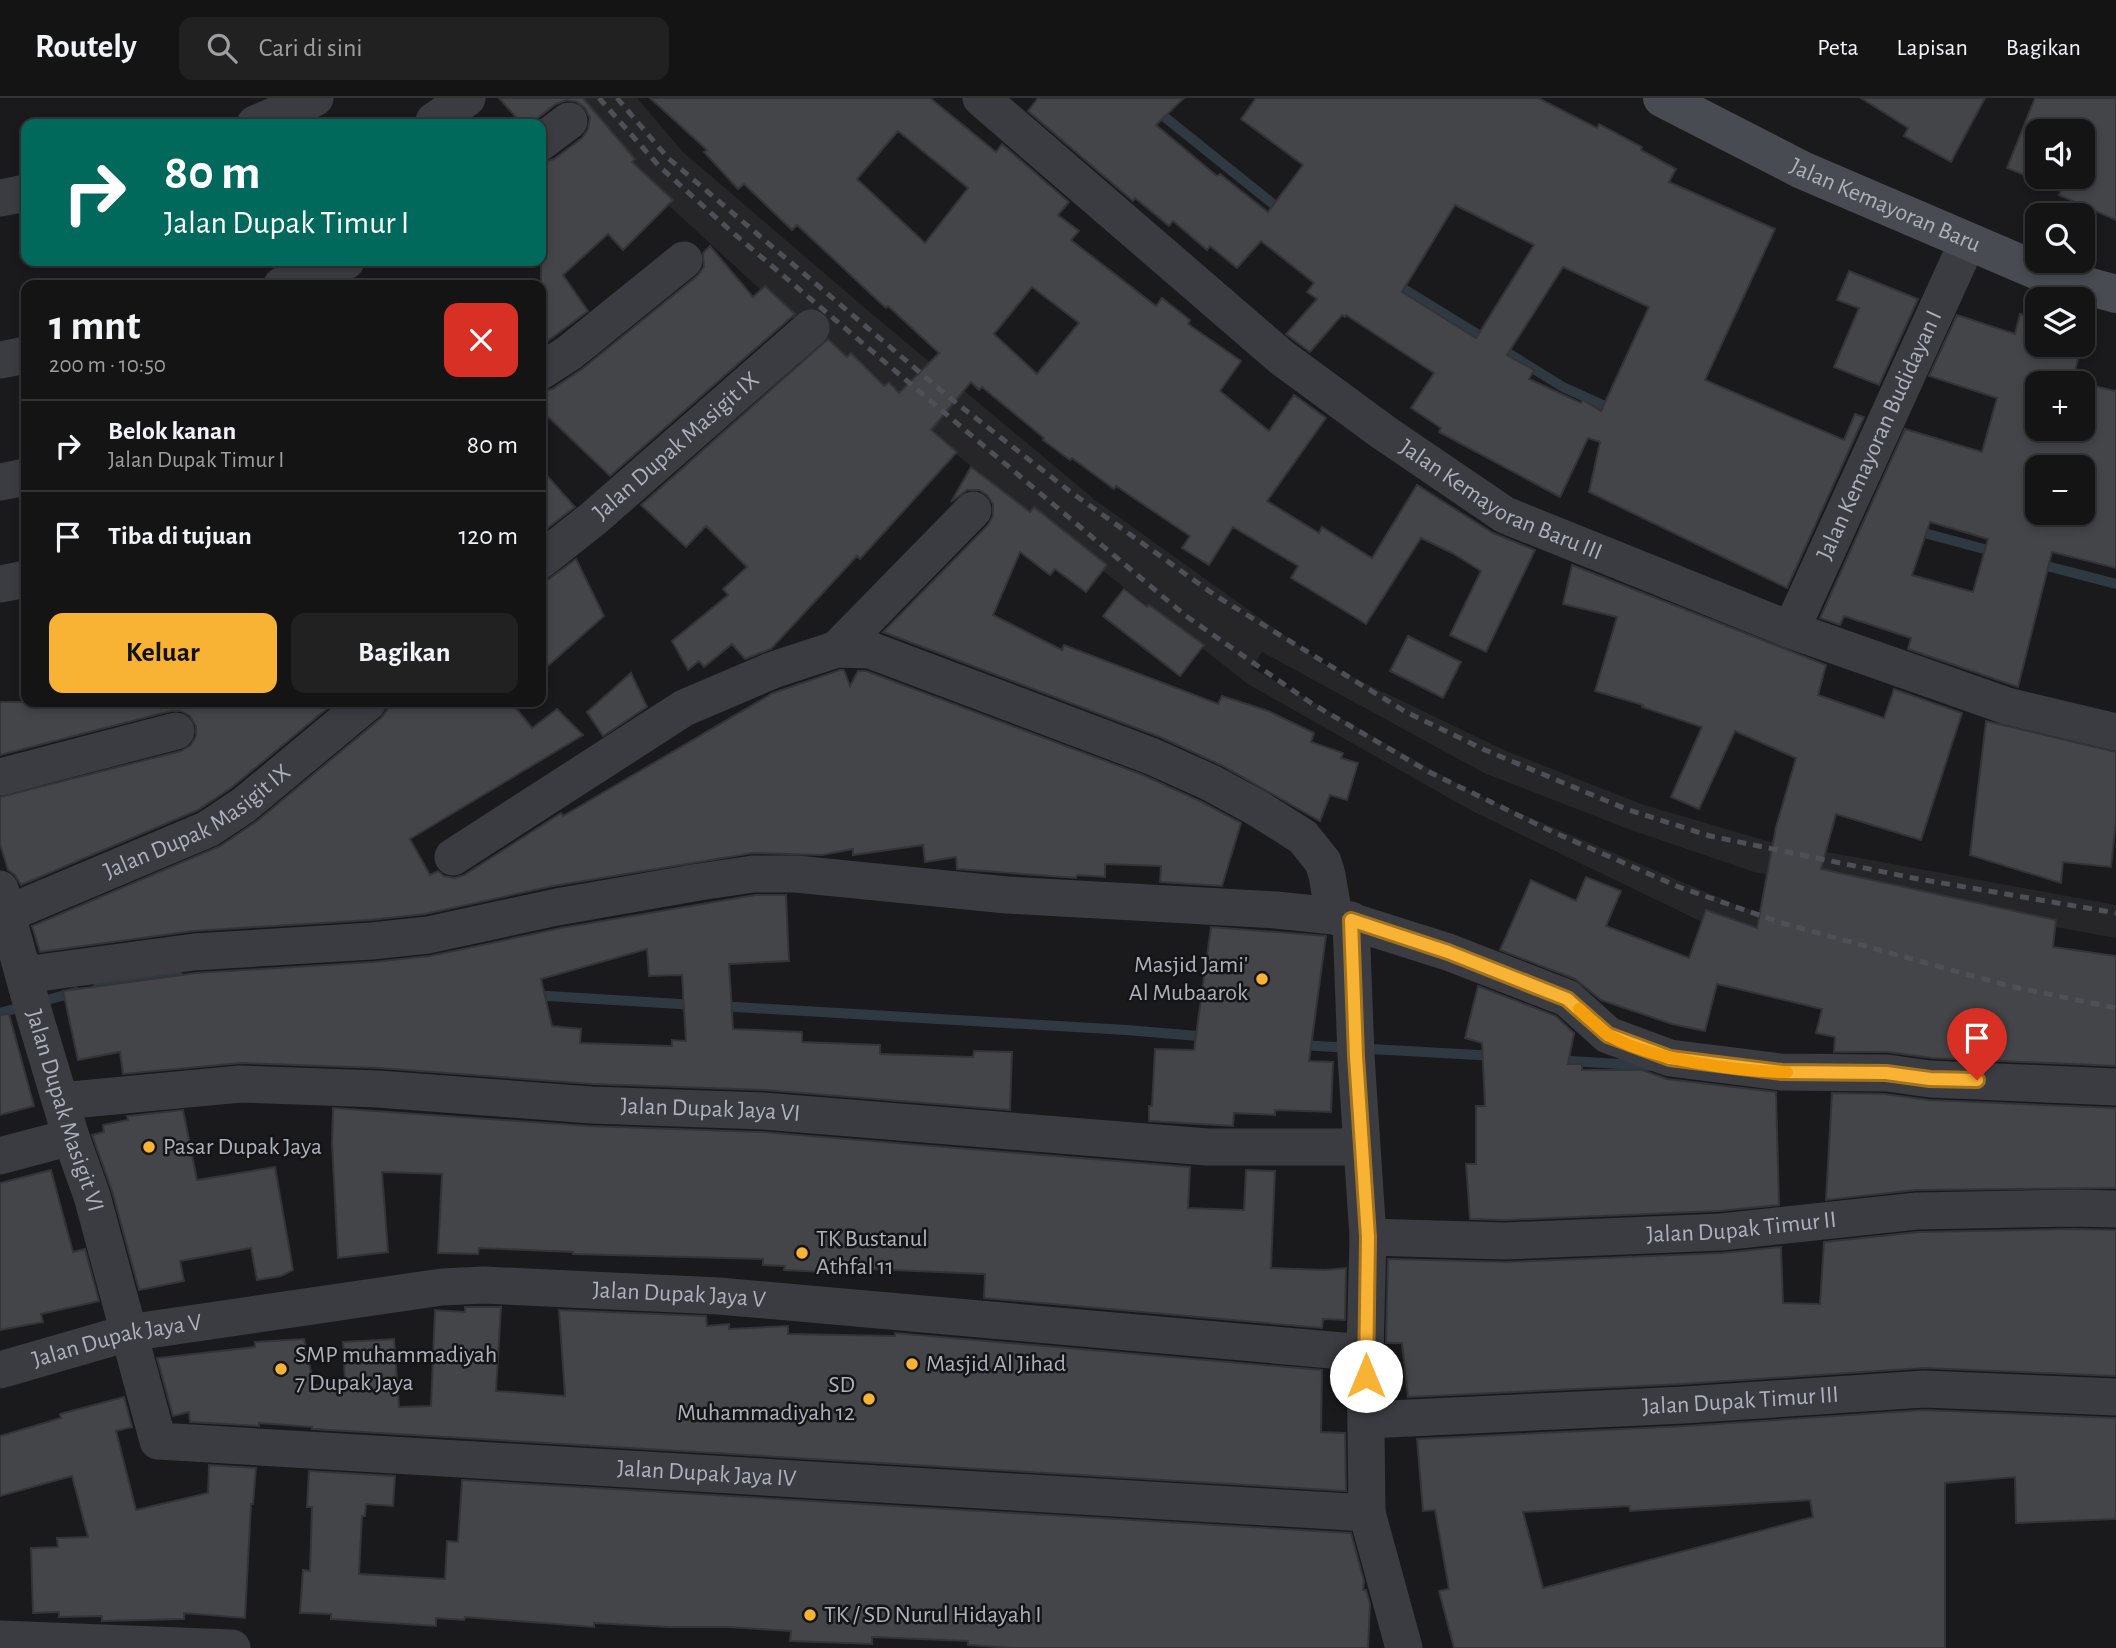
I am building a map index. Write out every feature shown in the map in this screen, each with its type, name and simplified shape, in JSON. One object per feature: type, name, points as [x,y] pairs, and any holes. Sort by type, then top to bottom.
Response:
[{"type":"street","points":[[267,119],[315,98]]},
{"type":"street","points":[[429,115],[467,98]]},
{"type":"street","name":"Jalan Kemayoran Baru III","points":[[981,98],[1281,357],[1382,432],[1505,515],[1791,631],[2007,706],[2116,732]]},
{"type":"street","name":"Jalan Kemayoran Baru","points":[[1662,98],[1802,170],[2047,275],[2116,294]]},
{"type":"street","points":[[0,198],[21,194]]},
{"type":"street","name":"Jalan Kemayoran Budidayan I","points":[[1791,631],[1968,241]]},
{"type":"street","points":[[546,368],[569,353],[684,260]]},
{"type":"street","points":[[295,280],[333,266]]},
{"type":"street","name":"Jalan Dupak Masigit IX","points":[[546,557],[811,328]]},
{"type":"street","points":[[0,360],[21,356]]},
{"type":"street","points":[[0,482],[21,478]]},
{"type":"street","points":[[837,649],[973,510]]},
{"type":"street","points":[[0,584],[21,580]]},
{"type":"street","points":[[453,857],[684,708],[774,670],[837,649],[870,650],[1151,756],[1211,783],[1303,837],[1323,862],[1343,918],[1368,1237],[1365,1353],[1367,1513],[1404,1648]]},
{"type":"street","name":"Jalan Dupak Masigit IX","points":[[4,901],[208,829],[253,798],[362,707]]},
{"type":"street","points":[[0,777],[176,731]]},
{"type":"street","points":[[29,992],[194,952],[428,935],[557,907],[699,881],[753,874],[796,874],[1007,895],[1276,910],[1343,918],[1448,952],[1567,999],[1608,1035],[1670,1058],[1782,1072],[1886,1073],[1930,1079],[2116,1087]]},
{"type":"street","name":"Jalan Dupak Masigit VI","points":[[4,901],[71,1137],[92,1196],[128,1333]]},
{"type":"street","name":"Jalan Dupak Jaya VI","points":[[61,1101],[240,1084],[378,1089],[591,1105],[764,1111],[1207,1147],[1361,1147]]},
{"type":"street","points":[[0,1156],[71,1137]]},
{"type":"street","name":"Jalan Dupak Timur II","points":[[1368,1237],[1505,1241],[1721,1232],[1917,1211],[2116,1209]]},
{"type":"street","name":"Jalan Dupak Jaya V","points":[[0,1370],[128,1333],[442,1287],[484,1285],[719,1296],[1365,1353]]},
{"type":"street","name":"Jalan Dupak Jaya IV","points":[[128,1333],[158,1441],[1367,1513]]},
{"type":"street","name":"Jalan Dupak Timur III","points":[[1367,1420],[1684,1405],[1924,1389],[2116,1397]]},
{"type":"street","points":[[7,1642],[232,1648]]},
{"type":"shaded area","points":[[572,98],[637,98],[683,152],[1095,500],[1323,663],[1504,750],[1644,805],[1767,841],[2116,905],[2116,938],[1754,872],[1631,830],[1484,773],[1262,652],[1252,668],[1477,795],[1739,906],[2006,990],[1725,933],[1472,811],[1248,684],[1052,531],[830,353],[644,183]]},
{"type":"building","points":[[499,98],[583,98],[635,159],[632,162],[673,200],[623,250],[608,234],[563,275],[588,311],[546,342],[546,280],[541,280],[541,266],[546,266],[546,161],[554,159],[582,138],[588,129],[590,118],[585,108],[577,102],[567,100],[556,104],[536,119],[518,119]]},
{"type":"building","points":[[650,98],[930,98],[996,152],[1002,144],[1069,202],[1058,215],[1079,231],[1071,240],[1156,306],[1162,298],[1190,320],[1188,324],[1241,361],[1220,391],[1269,431],[1294,395],[1326,418],[1267,501],[1319,533],[1322,527],[1372,558],[1417,485],[1493,533],[1535,550],[1486,652],[1450,635],[1481,571],[1452,553],[1421,538],[1366,624],[1291,578],[1298,566],[1233,527],[1209,565],[1182,548],[1190,536],[1116,486],[1114,489],[1072,458],[1070,460],[982,387],[979,390],[971,382],[931,430],[957,452],[860,559],[857,556],[771,649],[745,659],[732,644],[704,667],[699,661],[688,670],[672,641],[728,595],[723,589],[747,567],[706,526],[686,547],[641,505],[828,339],[847,357],[851,353],[884,386],[889,382],[899,393],[939,353],[797,225],[792,230],[744,184],[738,189],[704,152],[707,150]],"holes":[[[898,131],[968,188],[925,243],[857,179]],[[1032,287],[1079,323],[1037,374],[994,334]]]},
{"type":"building","points":[[1038,98],[1184,98],[1156,125],[1217,176],[1220,174],[1268,212],[1303,165],[1241,119],[1256,98],[1538,98],[1597,128],[1599,124],[1642,147],[1641,150],[1676,169],[1669,182],[1775,229],[1705,380],[1844,440],[1855,414],[1864,417],[1787,588],[1589,492],[1600,442],[1588,438],[1560,497],[1439,432],[1441,428],[1411,408],[1434,373],[1346,315],[1342,315],[1310,352],[1286,334],[1317,299],[1307,292],[1314,283],[1261,241],[1237,268],[1210,246],[1207,250],[1173,221],[1169,226],[1135,198],[1133,201],[1028,111]],"holes":[[[1455,205],[1534,245],[1476,338],[1402,292]],[[1563,267],[1649,307],[1601,411],[1583,400],[1581,403],[1529,379],[1534,370],[1507,355]]]},
{"type":"building","points":[[1861,98],[1985,98],[1951,162],[1904,136],[1908,128]]},
{"type":"building","points":[[2035,98],[2116,98],[2116,220],[2095,211],[2095,203],[2077,203],[2059,195],[2061,190],[2059,189],[2095,189],[2095,119],[2027,119]]},
{"type":"building","points":[[2025,123],[2025,175],[2007,168]]},
{"type":"building","points":[[710,246],[753,297],[765,286],[795,314],[610,476],[546,415],[546,391],[582,369],[697,276],[704,267],[703,253]]},
{"type":"building","points":[[1849,271],[1918,299],[1879,385],[1834,367],[1859,308],[1837,300]]},
{"type":"building","points":[[2020,314],[2025,315],[2025,357],[2079,357],[2075,371],[2025,371],[2025,441],[2095,441],[2095,386],[2116,391],[2116,568],[2052,552],[2018,687],[1908,649],[1911,638],[1844,616],[1840,625],[1820,618],[1905,429],[1982,452],[1997,398],[1929,376],[1957,315],[2015,334]],"holes":[[[1930,522],[1988,539],[1973,592],[1912,575]]]},
{"type":"building","points":[[971,467],[1030,512],[1034,507],[1107,565],[1086,592],[1055,569],[1050,575],[1020,552],[993,615],[1062,650],[1064,645],[1218,704],[1222,696],[1268,711],[1314,733],[1311,742],[1343,753],[1341,758],[1358,763],[1347,800],[1330,795],[1320,821],[1221,765],[1160,737],[883,632],[988,525],[993,516],[993,504],[987,495],[979,490],[967,490],[951,502]]},
{"type":"building","points":[[546,475],[575,507],[546,529]]},
{"type":"building","points":[[576,559],[604,616],[546,668],[546,581]]},
{"type":"building","points":[[1572,565],[1826,665],[1818,695],[1884,718],[1894,689],[1962,713],[1921,840],[1836,814],[1821,869],[2056,920],[2053,947],[2116,956],[2116,1066],[1932,1058],[1887,1052],[1834,1052],[1835,1037],[1816,1033],[1822,1009],[1717,984],[1705,1031],[1672,1024],[1601,1000],[1575,979],[1500,950],[1531,880],[1576,901],[1586,877],[1621,891],[1606,926],[1689,958],[1706,910],[1757,928],[1776,827],[1796,758],[1735,731],[1699,809],[1671,797],[1702,727],[1595,691],[1617,617],[1563,604]]},
{"type":"building","points":[[1124,589],[1204,645],[1180,676],[1103,616]]},
{"type":"building","points":[[1408,636],[1461,662],[1443,698],[1390,671]]},
{"type":"building","points":[[840,670],[844,670],[850,686],[858,671],[866,671],[1143,775],[1241,823],[1222,886],[1160,882],[1161,866],[1105,864],[1105,877],[1077,875],[1076,878],[957,869],[956,857],[925,862],[923,845],[853,855],[853,849],[822,855],[753,853],[553,886],[425,914],[193,931],[40,952],[32,926],[220,846],[257,821],[381,718],[387,707],[515,707],[532,728],[557,709],[583,735],[410,839],[430,875],[438,871],[444,876],[455,878],[464,875],[561,813],[563,816],[773,693]]},
{"type":"building","points":[[631,673],[647,707],[603,736],[587,712]]},
{"type":"building","points":[[0,702],[21,702],[21,707],[329,707],[231,788],[198,810],[21,885],[8,870],[0,844],[0,797],[181,751],[191,745],[196,736],[196,726],[190,716],[181,711],[171,711],[0,755]]},
{"type":"building","points":[[1986,721],[2116,752],[2116,821],[2111,867],[2063,862],[2061,883],[1970,855]]},
{"type":"building","points":[[755,895],[786,895],[789,961],[729,964],[733,1029],[802,1032],[802,1042],[880,1045],[880,1054],[973,1057],[974,1051],[1012,1052],[1010,1110],[765,1090],[592,1084],[379,1068],[241,1063],[123,1074],[120,1052],[78,1060],[63,991],[196,973],[430,956],[561,928]],"holes":[[[647,949],[649,976],[682,975],[686,1041],[672,1040],[672,1046],[580,1043],[581,1029],[552,1026],[541,979]]]},
{"type":"building","points":[[1211,927],[1326,936],[1309,1061],[1333,1062],[1331,1112],[1275,1110],[1275,1115],[1234,1113],[1233,1126],[1149,1121],[1155,1049],[1194,1050]]},
{"type":"building","points":[[1478,986],[1556,1016],[1574,1033],[1568,1064],[1582,1064],[1582,1070],[1642,1070],[1667,1079],[1776,1092],[1779,1205],[1719,1211],[1505,1220],[1470,1219],[1466,1164],[1476,1164],[1476,1106],[1485,1106],[1482,1043],[1465,1038]]},
{"type":"building","points":[[9,1014],[34,1106],[0,1115],[0,1015]]},
{"type":"building","points":[[1832,1093],[2116,1108],[2116,1188],[1916,1190],[1826,1200]]},
{"type":"building","points":[[333,1108],[589,1126],[762,1132],[1190,1167],[1188,1208],[1244,1210],[1246,1170],[1275,1171],[1271,1268],[1346,1268],[1345,1320],[1323,1319],[1322,1328],[984,1298],[985,1274],[845,1268],[845,1273],[784,1270],[785,1266],[763,1265],[763,1259],[573,1254],[479,1248],[478,1254],[438,1253],[442,1174],[382,1172],[388,1252],[338,1258],[332,1143]]},
{"type":"building","points":[[183,1110],[197,1180],[275,1167],[293,1270],[281,1276],[257,1280],[251,1248],[180,1261],[184,1281],[139,1290],[112,1191],[92,1135],[104,1132],[103,1125],[128,1120],[127,1116]]},
{"type":"building","points":[[51,1170],[73,1252],[85,1249],[99,1301],[41,1314],[43,1322],[0,1330],[0,1183]]},
{"type":"building","points":[[2116,1230],[2116,1376],[1923,1368],[1683,1384],[1408,1397],[1402,1343],[1386,1343],[1388,1259],[1506,1262],[1722,1253],[1781,1247],[1783,1303],[1820,1304],[1824,1242],[1918,1232]]},
{"type":"building","points":[[465,1307],[501,1307],[496,1391],[565,1396],[559,1310],[706,1316],[707,1326],[729,1324],[729,1329],[788,1326],[788,1334],[895,1336],[895,1333],[1322,1370],[1321,1432],[1345,1433],[1346,1491],[312,1429],[259,1423],[259,1426],[190,1422],[189,1412],[173,1416],[157,1358],[255,1347],[255,1342],[304,1339],[314,1386],[345,1382],[343,1342],[394,1339],[399,1407],[431,1406],[435,1310],[465,1312]]},
{"type":"building","points":[[124,1397],[132,1427],[116,1431],[136,1510],[208,1493],[209,1465],[256,1468],[251,1504],[245,1618],[184,1613],[184,1619],[102,1621],[102,1616],[59,1617],[59,1612],[33,1613],[31,1548],[58,1547],[57,1538],[88,1537],[72,1476],[0,1496],[0,1436],[61,1418],[60,1414]]},
{"type":"building","points":[[1924,1410],[2116,1418],[2116,1519],[2016,1523],[2015,1477],[1945,1483],[1945,1648],[1454,1648],[1439,1591],[1449,1589],[1435,1510],[1423,1511],[1417,1439],[1685,1426]],"holes":[[[1810,1500],[1813,1517],[1543,1588],[1523,1512],[1629,1506],[1630,1511]]]},
{"type":"building","points":[[309,1471],[395,1476],[393,1506],[366,1504],[365,1516],[362,1516],[359,1574],[445,1579],[447,1541],[458,1542],[462,1480],[1351,1533],[1364,1581],[1363,1590],[1366,1590],[1370,1604],[1368,1648],[1012,1648],[968,1645],[968,1641],[872,1637],[872,1644],[790,1641],[791,1631],[727,1627],[594,1623],[594,1627],[465,1617],[464,1620],[436,1618],[436,1626],[331,1619],[331,1614],[300,1613],[303,1570],[310,1571],[312,1507],[307,1507]]},
{"type":"waterway","points":[[1141,98],[1283,212]]},
{"type":"waterway","points":[[1394,283],[1563,387],[1616,411]]},
{"type":"waterway","points":[[1913,530],[1999,553]]},
{"type":"waterway","points":[[2035,563],[2116,584]]},
{"type":"waterway","points":[[98,987],[146,977],[179,977]]},
{"type":"waterway","points":[[0,1013],[76,992]]},
{"type":"waterway","points":[[531,995],[696,1005]]},
{"type":"waterway","points":[[719,1006],[1210,1037]]},
{"type":"waterway","points":[[1299,1045],[1496,1056]]},
{"type":"waterway","points":[[1554,1060],[1653,1066]]},
{"type":"railway","points":[[599,98],[659,166],[732,232],[940,409],[1186,616],[1311,703],[1429,772],[1553,832],[1679,887],[1782,923],[2009,986],[2116,1008]]},
{"type":"railway","points":[[617,98],[668,158],[950,398],[1068,490],[1216,596],[1406,712],[1485,750],[1626,809],[1710,836],[1913,878],[2116,913]]},
{"type":"slow traffic","points":[[1579,1009],[1608,1035],[1670,1058],[1787,1072]]},
{"type":"place","name":"Masjid Jami' Al Mubaarok","points":[[1262,979]]},
{"type":"place","name":"Pasar Dupak Jaya","points":[[149,1147]]},
{"type":"place","name":"TK Bustanul Athfal 11","points":[[802,1253]]},
{"type":"place","name":"Masjid Al Jihad","points":[[912,1364]]},
{"type":"place","name":"SMP muhammadiyah 7 Dupak Jaya","points":[[281,1369]]},
{"type":"place","name":"SD Muhammadiyah 12","points":[[869,1399]]},
{"type":"place","name":"TK / SD Nurul Hidayah I","points":[[810,1615]]},
{"type":"route","points":[[1366,1376],[1368,1237],[1356,1056],[1351,920],[1448,952],[1567,999],[1608,1035],[1670,1058],[1782,1072],[1886,1073],[1930,1079],[1977,1080]]}]
